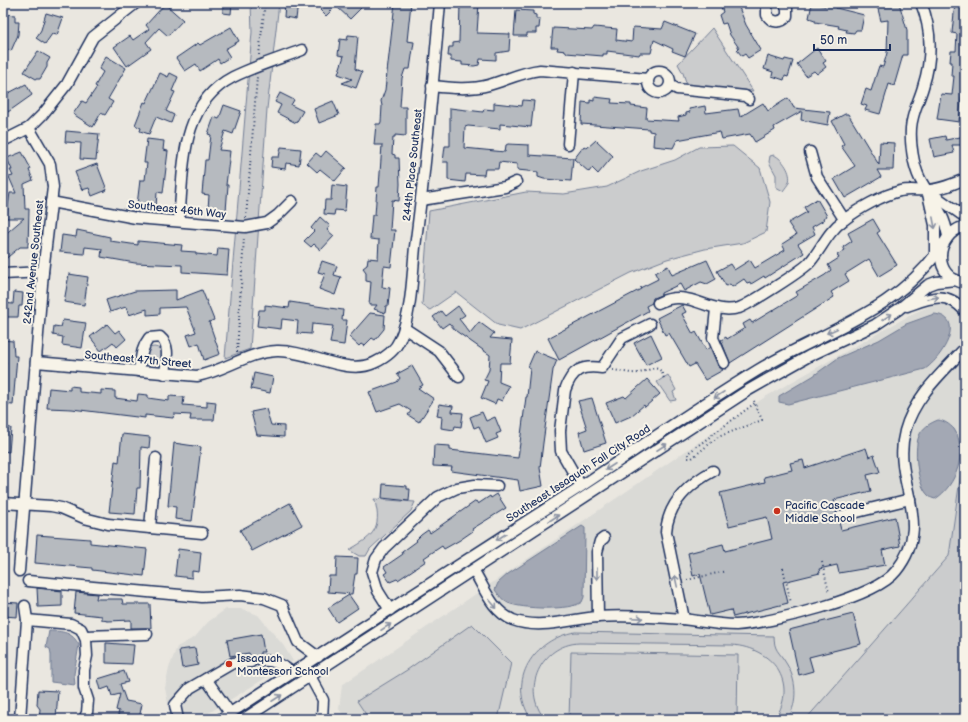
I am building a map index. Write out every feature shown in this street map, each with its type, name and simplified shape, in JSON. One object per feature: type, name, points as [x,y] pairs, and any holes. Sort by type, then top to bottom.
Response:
[{"type":"street","points":[[3,141],[29,128],[54,102],[67,84],[93,37],[136,3]]},
{"type":"street","name":"244th Place Southeast","points":[[404,328],[421,200],[440,3]]},
{"type":"street","points":[[770,3],[767,6],[767,15],[772,21],[776,22],[787,16],[787,8],[784,3]]},
{"type":"street","points":[[921,3],[929,30],[930,52],[927,75],[912,117],[911,129],[915,165],[920,179],[943,215],[945,240]]},
{"type":"street","points":[[179,221],[189,130],[201,106],[221,84],[233,77],[302,50]]},
{"type":"street","points":[[432,86],[482,86],[530,71],[540,70],[648,78]]},
{"type":"street","points":[[656,70],[664,71],[669,77],[670,85],[665,91],[658,93],[648,86],[648,78],[656,70]]},
{"type":"street","points":[[568,144],[574,72]]},
{"type":"street","points":[[670,85],[677,89],[736,94],[746,96],[749,99]]},
{"type":"street","name":"242nd Avenue Southeast","points":[[18,571],[43,272],[53,175],[50,164],[29,128]]},
{"type":"street","points":[[810,152],[817,177],[844,219]]},
{"type":"street","points":[[658,304],[671,298],[680,298],[692,299],[716,309],[740,308],[805,268],[827,236],[844,219],[886,196],[900,191],[913,189],[927,190],[965,180]]},
{"type":"street","points":[[421,200],[505,187],[516,182]]},
{"type":"street","points":[[927,190],[965,218]]},
{"type":"street","points":[[927,190],[935,225],[935,257]]},
{"type":"street","name":"Southeast 46th Way","points":[[51,202],[101,213],[245,227],[267,223],[278,215],[292,201]]},
{"type":"street","points":[[962,284],[946,272],[943,266],[941,252],[945,240],[952,232],[965,226]]},
{"type":"street","name":"Southeast Issaquah Fall City Road","points":[[226,716],[759,369],[878,307],[908,285],[935,257],[945,240]]},
{"type":"street","points":[[3,274],[43,272]]},
{"type":"street","points":[[244,719],[474,571],[748,391],[809,356],[874,325],[899,309],[931,284],[962,284]]},
{"type":"street","points":[[899,309],[931,297],[939,297],[953,301],[965,311]]},
{"type":"street","points":[[716,309],[713,338],[724,363]]},
{"type":"street","points":[[580,486],[561,451],[560,431],[564,390],[574,374],[581,368],[589,366],[602,368],[622,338],[650,324]]},
{"type":"street","points":[[404,328],[439,351],[459,377]]},
{"type":"street","name":"Southeast 47th Street","points":[[36,362],[197,376],[210,374],[236,361],[259,353],[277,351],[294,352],[349,367],[362,367],[384,358],[392,351],[399,341],[404,328]]},
{"type":"street","points":[[139,371],[145,343],[149,338],[160,338],[165,341],[167,347],[165,374]]},
{"type":"street","points":[[474,571],[490,601],[501,613],[511,619],[521,622],[539,624],[598,617],[684,619],[708,623],[737,625],[834,604],[867,592],[894,574],[904,561],[913,530],[914,517],[902,461],[902,445],[909,418],[928,388],[965,348]]},
{"type":"street","points":[[150,528],[156,458]]},
{"type":"street","points":[[684,619],[666,522],[675,504],[686,488],[712,471]]},
{"type":"street","points":[[390,610],[378,591],[372,572],[376,559],[384,548],[438,497],[458,488],[474,485],[497,486]]},
{"type":"street","points":[[840,516],[910,499]]},
{"type":"street","points":[[3,502],[51,506],[96,522],[202,533]]},
{"type":"street","points":[[598,617],[597,552],[600,541],[604,538]]},
{"type":"street","points":[[28,581],[202,597],[240,595],[264,598],[282,606],[298,642],[318,657]]},
{"type":"street","points":[[20,719],[27,620],[25,606]]},
{"type":"street","points":[[27,620],[71,624],[81,629],[85,636],[87,656],[84,670],[84,688],[88,700],[87,713],[84,719]]},
{"type":"street","points":[[85,636],[147,634]]},
{"type":"street","points":[[178,719],[176,705],[190,688],[233,663],[269,660],[282,665],[293,673]]},
{"type":"street","points":[[310,676],[323,700],[322,719]]},
{"type":"street","points":[[206,679],[226,716]]},
{"type":"path","points":[[236,361],[258,66],[265,3]]},
{"type":"path","points":[[602,368],[638,373],[653,368],[660,371],[664,379]]},
{"type":"path","points":[[755,402],[762,420],[718,437],[692,458],[688,458],[688,453],[755,402]]},
{"type":"path","points":[[822,562],[829,593]]},
{"type":"path","points":[[783,568],[792,603]]},
{"type":"path","points":[[687,580],[726,570]]},
{"type":"shaded area","points":[[251,3],[279,3],[267,109],[250,349],[225,358],[252,32]]},
{"type":"shaded area","points":[[712,28],[753,91],[687,85],[678,64]]},
{"type":"shaded area","points":[[733,146],[760,168],[770,202],[766,232],[743,243],[705,249],[667,259],[631,273],[520,330],[498,325],[456,292],[430,310],[422,305],[429,211],[526,192],[564,194],[607,187],[641,171],[675,160],[699,147]]},
{"type":"shaded area","points":[[774,155],[781,160],[786,167],[790,178],[783,191],[776,187],[776,175],[769,162],[770,156]]},
{"type":"shaded area","name":"Pacific Cascade Middle School","points":[[965,291],[965,444],[949,556],[806,719],[346,719],[339,709],[342,685],[765,397],[914,313]]},
{"type":"shaded area","points":[[934,314],[944,317],[949,322],[950,330],[944,348],[938,357],[925,369],[788,404],[779,402],[779,396],[813,376],[838,358],[879,340],[906,324]]},
{"type":"shaded area","points":[[154,347],[160,350],[163,356],[160,362],[154,365],[148,362],[145,356],[148,350]]},
{"type":"shaded area","points":[[668,375],[676,390],[673,392],[676,400],[670,401],[657,382]]},
{"type":"shaded area","points":[[938,420],[947,423],[954,429],[960,447],[960,457],[958,467],[949,486],[935,499],[929,496],[924,490],[920,481],[916,451],[919,436],[924,428]]},
{"type":"shaded area","points":[[965,444],[965,719],[806,719],[949,556]]},
{"type":"shaded area","points":[[374,499],[415,502],[411,511],[370,549],[366,556],[359,556],[349,550],[366,539],[374,530],[377,519],[377,511]]},
{"type":"shaded area","points":[[582,526],[585,528],[585,533],[584,597],[582,602],[576,605],[557,608],[524,607],[508,603],[495,590],[498,583],[508,574]]},
{"type":"shaded area","name":"Issaquah Montessori School","points":[[226,609],[242,609],[258,615],[283,645],[293,661],[199,719],[171,719],[165,688],[169,668],[177,647],[195,637],[208,622]]},
{"type":"shaded area","points":[[472,624],[511,663],[498,719],[369,719],[357,701],[407,670]]},
{"type":"shaded area","points":[[49,631],[67,633],[73,637],[79,645],[74,674],[75,685],[51,682],[51,654],[50,649],[46,647]]},
{"type":"shaded area","points":[[575,632],[774,636],[777,651],[790,670],[794,683],[795,698],[791,712],[788,719],[775,719],[782,705],[784,692],[778,669],[770,660],[759,653],[746,648],[732,645],[579,643],[566,646],[554,652],[545,660],[538,670],[534,695],[538,707],[545,719],[531,719],[524,704],[522,690],[523,676],[528,664],[536,652],[547,643],[560,636]]},
{"type":"shaded area","points":[[571,652],[738,655],[737,719],[569,719]]},
{"type":"building","points":[[223,3],[232,3],[231,14],[223,13]]},
{"type":"building","points":[[285,3],[298,3],[296,19],[284,17]]},
{"type":"building","points":[[327,3],[356,3],[361,8],[350,19],[336,6],[326,16],[320,10]]},
{"type":"building","points":[[395,3],[411,3],[407,41],[414,42],[410,69],[405,69],[402,78],[400,107],[406,107],[406,136],[395,135],[395,137],[393,137],[392,154],[395,155],[395,158],[399,158],[400,184],[399,201],[392,200],[390,230],[395,230],[391,267],[384,266],[382,287],[390,288],[388,306],[386,306],[385,313],[374,309],[377,305],[369,305],[371,282],[366,281],[366,272],[363,268],[367,265],[368,258],[378,259],[379,240],[370,239],[372,215],[375,215],[377,187],[379,187],[382,145],[374,145],[376,124],[380,124],[381,122],[381,101],[385,90]]},
{"type":"building","points":[[460,3],[479,3],[477,33],[510,34],[509,51],[496,53],[496,60],[480,59],[479,65],[474,66],[462,65],[462,62],[451,61],[451,56],[448,56],[449,47],[453,47],[453,43],[459,42]]},
{"type":"building","points":[[733,3],[738,5],[746,25],[761,50],[748,58],[745,54],[742,56],[737,50],[739,48],[730,35],[726,23],[722,24],[719,15],[723,12],[721,7]]},
{"type":"building","points":[[812,3],[825,6],[826,3],[837,5],[836,8],[864,15],[861,30],[856,30],[854,33],[846,32],[847,30],[838,28],[839,26],[815,22],[815,20],[809,18]]},
{"type":"building","points":[[883,3],[899,3],[907,30],[907,55],[903,55],[894,86],[889,84],[880,114],[865,110],[867,106],[861,104],[866,89],[871,91],[879,66],[883,67],[887,53],[888,20],[881,21],[877,5]]},
{"type":"building","points":[[955,3],[965,3],[965,91],[962,91],[959,122],[937,119],[941,94],[952,95],[954,76],[951,76],[952,62],[950,62],[951,51],[956,51],[957,34],[952,33]]},
{"type":"building","points":[[165,4],[183,20],[168,36],[159,28],[146,42],[151,49],[127,66],[114,47],[130,36],[133,40],[149,29],[146,25]]},
{"type":"building","points":[[516,10],[533,11],[533,14],[536,15],[536,19],[540,19],[539,28],[536,28],[536,33],[527,33],[527,36],[514,36]]},
{"type":"building","points":[[46,13],[63,18],[57,35],[52,34],[45,44],[36,38],[41,30]]},
{"type":"building","points":[[3,14],[15,15],[15,22],[19,22],[18,35],[11,51],[3,48]]},
{"type":"building","points":[[665,22],[695,34],[685,56],[672,51],[673,49],[654,40],[651,53],[640,53],[639,55],[607,51],[607,54],[603,54],[603,56],[566,53],[566,51],[557,50],[558,47],[551,47],[553,28],[592,30],[594,27],[617,29],[616,40],[632,42],[633,27],[662,29]]},
{"type":"building","points":[[231,27],[239,41],[225,49],[230,57],[220,63],[218,59],[200,71],[196,64],[185,71],[176,58],[198,43],[200,45]]},
{"type":"building","points":[[348,35],[358,36],[355,69],[362,72],[356,88],[342,83],[352,79],[338,74],[344,56],[338,55],[340,39],[347,40]]},
{"type":"building","points":[[817,48],[826,61],[823,63],[826,67],[817,74],[814,71],[806,76],[797,64]]},
{"type":"building","points":[[38,51],[50,58],[40,79],[36,79],[24,72]]},
{"type":"building","points":[[106,56],[126,68],[108,99],[113,102],[105,115],[101,113],[93,127],[73,114],[82,101],[86,103],[97,87],[95,86],[103,72],[99,69]]},
{"type":"building","points":[[768,56],[784,61],[785,59],[793,61],[788,77],[785,76],[784,80],[772,76],[773,72],[764,69]]},
{"type":"building","points":[[160,73],[168,77],[170,73],[178,77],[172,91],[175,92],[166,111],[174,115],[171,123],[156,117],[149,134],[140,131],[141,128],[135,125],[144,102],[146,103]]},
{"type":"building","points":[[26,84],[32,95],[8,112],[3,104],[3,96]]},
{"type":"building","points":[[280,93],[294,100],[291,105],[303,111],[296,123],[277,113],[281,105],[275,102]]},
{"type":"building","points":[[594,97],[612,99],[611,103],[631,104],[631,106],[647,108],[646,119],[679,121],[678,117],[686,115],[686,113],[690,112],[689,109],[705,106],[706,113],[738,109],[740,117],[763,103],[768,111],[788,98],[794,108],[830,112],[828,125],[801,120],[802,111],[774,127],[775,130],[755,142],[750,134],[722,139],[720,132],[677,140],[673,148],[653,146],[654,132],[649,131],[649,129],[581,124],[582,102],[590,103],[590,100],[594,101]]},
{"type":"building","points":[[523,100],[534,101],[531,127],[500,124],[500,129],[468,126],[465,127],[464,148],[505,152],[506,145],[508,144],[529,145],[529,155],[573,158],[571,181],[544,179],[538,177],[538,172],[517,170],[517,164],[499,162],[498,169],[485,169],[484,175],[466,174],[465,182],[448,180],[448,162],[443,162],[445,146],[450,146],[450,108],[483,112],[484,109],[494,110],[494,103],[522,106]]},
{"type":"building","points":[[333,101],[339,115],[319,123],[314,109]]},
{"type":"building","points":[[224,105],[241,111],[233,134],[225,131],[219,150],[230,151],[226,185],[228,185],[226,211],[208,209],[209,195],[202,194],[205,160],[208,160],[211,135],[208,134],[214,117],[219,119]]},
{"type":"building","points":[[845,114],[848,114],[879,165],[880,142],[894,143],[893,170],[877,170],[881,177],[845,198],[834,179],[855,166],[841,146],[844,144],[832,121]]},
{"type":"building","points":[[66,131],[99,134],[96,160],[80,159],[81,143],[65,142]]},
{"type":"building","points":[[945,136],[946,140],[965,136],[965,145],[952,145],[954,153],[934,157],[930,139]]},
{"type":"building","points":[[147,139],[164,141],[163,150],[168,151],[163,193],[157,192],[156,207],[137,205],[140,180],[145,180],[147,163],[144,163]]},
{"type":"building","points":[[596,140],[613,156],[598,174],[592,168],[589,172],[574,159],[584,146],[587,148]]},
{"type":"building","points":[[281,147],[301,149],[299,165],[286,163],[285,169],[271,167],[272,157],[279,157]]},
{"type":"building","points":[[326,151],[346,168],[335,181],[320,169],[317,172],[307,163],[316,153],[321,157]]},
{"type":"building","points":[[22,152],[31,169],[29,170],[33,180],[24,184],[25,209],[29,209],[28,247],[20,247],[3,261],[3,236],[24,218],[6,218],[10,193],[16,193],[9,177],[13,176],[7,158]]},
{"type":"building","points":[[97,164],[107,190],[92,196],[89,188],[82,190],[75,172]]},
{"type":"building","points":[[332,185],[347,187],[345,211],[335,210],[334,215],[324,214],[325,200],[331,200]]},
{"type":"building","points":[[817,199],[827,216],[823,218],[824,220],[812,227],[815,234],[798,244],[804,253],[765,278],[764,276],[751,284],[750,282],[747,283],[744,279],[732,287],[730,284],[726,286],[717,271],[730,264],[734,270],[750,260],[755,268],[785,250],[782,244],[796,235],[788,223],[807,212],[804,207]]},
{"type":"building","points":[[320,217],[330,226],[327,230],[334,236],[321,250],[314,244],[311,247],[304,241],[314,231],[311,228]]},
{"type":"building","points":[[873,219],[880,231],[877,233],[897,265],[879,276],[869,259],[845,274],[849,281],[831,292],[834,297],[730,363],[721,340],[726,337],[727,339],[745,328],[743,324],[750,320],[752,323],[798,295],[796,292],[825,275],[831,270],[828,265],[839,258],[837,255],[845,250],[843,247],[852,241],[848,233]]},
{"type":"building","points":[[77,230],[110,237],[110,241],[138,245],[138,241],[182,245],[181,251],[196,252],[196,254],[217,256],[218,248],[229,249],[227,275],[182,272],[182,265],[135,263],[101,257],[102,249],[85,247],[84,254],[60,252],[62,235],[76,237]]},
{"type":"building","points":[[707,260],[716,279],[707,284],[701,282],[684,291],[680,284],[661,293],[661,295],[653,298],[652,303],[646,306],[648,311],[559,360],[548,338],[658,279],[655,273],[668,266],[672,275]]},
{"type":"building","points":[[322,261],[337,266],[334,275],[341,277],[335,295],[319,289],[325,274],[318,272]]},
{"type":"building","points":[[69,274],[88,277],[84,305],[64,302]]},
{"type":"building","points":[[176,290],[176,300],[202,290],[214,320],[209,322],[220,354],[204,360],[199,343],[191,346],[187,335],[196,332],[186,307],[160,308],[160,314],[147,315],[147,309],[129,315],[126,307],[110,312],[106,300],[135,291]]},
{"type":"building","points":[[14,292],[23,293],[22,306],[19,306],[18,317],[3,317],[3,303],[13,304]]},
{"type":"building","points":[[290,302],[343,310],[342,320],[347,320],[344,345],[330,343],[333,326],[312,324],[311,334],[297,333],[298,321],[282,319],[281,329],[257,326],[259,310],[265,310],[265,305],[289,308]]},
{"type":"building","points":[[682,305],[686,312],[682,314],[693,334],[696,332],[706,350],[710,347],[718,366],[723,370],[705,380],[695,364],[689,367],[669,333],[665,335],[657,318]]},
{"type":"building","points":[[458,306],[465,315],[459,319],[470,333],[479,322],[494,333],[490,338],[512,340],[510,363],[500,363],[499,382],[509,386],[502,401],[497,399],[495,404],[481,398],[488,381],[484,380],[489,370],[490,355],[456,331],[449,323],[442,328],[433,317],[441,311],[445,316]]},
{"type":"building","points":[[370,313],[385,315],[384,329],[375,340],[372,338],[364,346],[361,344],[359,346],[349,337]]},
{"type":"building","points":[[63,320],[86,323],[82,348],[62,345],[63,337],[53,335],[54,326],[61,327]]},
{"type":"building","points":[[107,324],[115,333],[119,330],[126,339],[117,347],[113,342],[101,351],[90,337]]},
{"type":"building","points":[[651,334],[662,357],[646,365],[634,343]]},
{"type":"building","points":[[3,340],[13,341],[14,356],[17,356],[13,405],[3,404],[3,378],[6,362],[3,362]]},
{"type":"building","points":[[535,351],[557,360],[553,370],[540,468],[543,486],[520,491],[518,480],[451,471],[452,467],[433,466],[434,445],[450,446],[450,450],[518,458],[527,397],[530,368],[528,367]]},
{"type":"building","points":[[412,366],[423,385],[418,388],[434,399],[419,422],[408,415],[411,411],[400,404],[377,412],[369,392],[397,382],[400,378],[397,374]]},
{"type":"building","points":[[254,373],[273,377],[270,393],[251,389]]},
{"type":"building","points":[[647,379],[660,394],[645,407],[644,405],[631,416],[615,423],[606,403],[624,396],[626,398]]},
{"type":"building","points":[[70,386],[79,387],[79,392],[101,394],[101,390],[115,391],[115,398],[137,401],[138,394],[148,395],[148,398],[169,401],[169,396],[184,397],[183,405],[207,407],[207,401],[216,402],[214,420],[190,420],[191,415],[174,414],[173,418],[145,415],[145,418],[72,409],[47,408],[49,388],[70,390]]},
{"type":"building","points":[[592,398],[606,443],[584,450],[579,432],[587,429],[578,401]]},
{"type":"building","points":[[439,404],[453,406],[452,412],[463,413],[461,427],[455,426],[454,430],[441,428],[442,417],[437,416]]},
{"type":"building","points":[[266,409],[271,425],[284,426],[284,437],[257,435],[251,412]]},
{"type":"building","points":[[482,412],[486,421],[495,417],[501,432],[496,434],[498,438],[486,443],[479,426],[474,428],[470,417]]},
{"type":"building","points":[[3,427],[11,428],[9,452],[3,451]]},
{"type":"building","points":[[122,434],[150,437],[149,448],[141,447],[140,488],[137,488],[135,514],[109,512],[115,461],[119,462]]},
{"type":"building","points":[[174,443],[201,447],[192,521],[175,519],[176,507],[168,506]]},
{"type":"building","points":[[866,448],[869,457],[874,455],[880,472],[867,475],[871,491],[834,500],[837,511],[835,517],[839,522],[841,530],[895,517],[900,546],[882,550],[885,565],[839,573],[837,565],[819,569],[820,573],[783,582],[788,603],[733,617],[731,610],[710,615],[700,574],[693,576],[688,553],[723,544],[725,551],[772,539],[767,517],[729,526],[720,493],[765,482],[764,477],[792,470],[790,463],[803,460],[805,468]]},
{"type":"building","points":[[383,484],[407,486],[407,489],[410,489],[409,501],[382,498]]},
{"type":"building","points":[[497,494],[506,508],[472,529],[473,531],[460,540],[444,549],[442,546],[424,558],[426,561],[398,580],[397,579],[390,582],[384,574],[387,572],[384,567],[403,554],[402,552],[417,541],[416,540],[421,535],[428,530],[430,533],[476,501],[478,504],[490,496],[491,498]]},
{"type":"building","points":[[290,503],[302,525],[252,551],[240,530]]},
{"type":"building","points":[[37,535],[90,539],[90,543],[147,549],[144,576],[92,570],[92,568],[35,563]]},
{"type":"building","points":[[178,549],[201,552],[199,572],[192,571],[192,578],[175,576]]},
{"type":"building","points":[[337,557],[358,558],[357,574],[355,574],[352,594],[328,592],[329,576],[336,576]]},
{"type":"building","points":[[37,588],[62,591],[62,606],[38,607]]},
{"type":"building","points":[[76,592],[97,594],[96,599],[122,599],[123,604],[150,604],[151,628],[131,628],[131,620],[108,621],[102,620],[102,616],[74,613]]},
{"type":"building","points":[[349,595],[358,608],[337,622],[328,608]]},
{"type":"building","points":[[3,602],[18,603],[17,617],[3,616]]},
{"type":"building","points":[[853,614],[861,644],[809,657],[813,671],[799,675],[789,630]]},
{"type":"building","points":[[261,634],[264,652],[260,652],[260,655],[256,658],[250,656],[249,653],[230,656],[227,640]]},
{"type":"building","points":[[106,643],[134,645],[132,664],[106,663]]},
{"type":"building","points":[[195,648],[198,665],[182,668],[179,650]]},
{"type":"building","points":[[124,671],[128,682],[120,684],[126,701],[142,704],[139,719],[117,719],[119,711],[116,710],[120,694],[112,696],[109,687],[101,690],[98,679]]},
{"type":"building","points":[[38,690],[58,691],[56,719],[39,719],[40,709],[37,705]]},
{"type":"place","name":"Pacific Cascade Middle School","points":[[777,511]]},
{"type":"place","name":"Issaquah Montessori School","points":[[229,664]]}]
